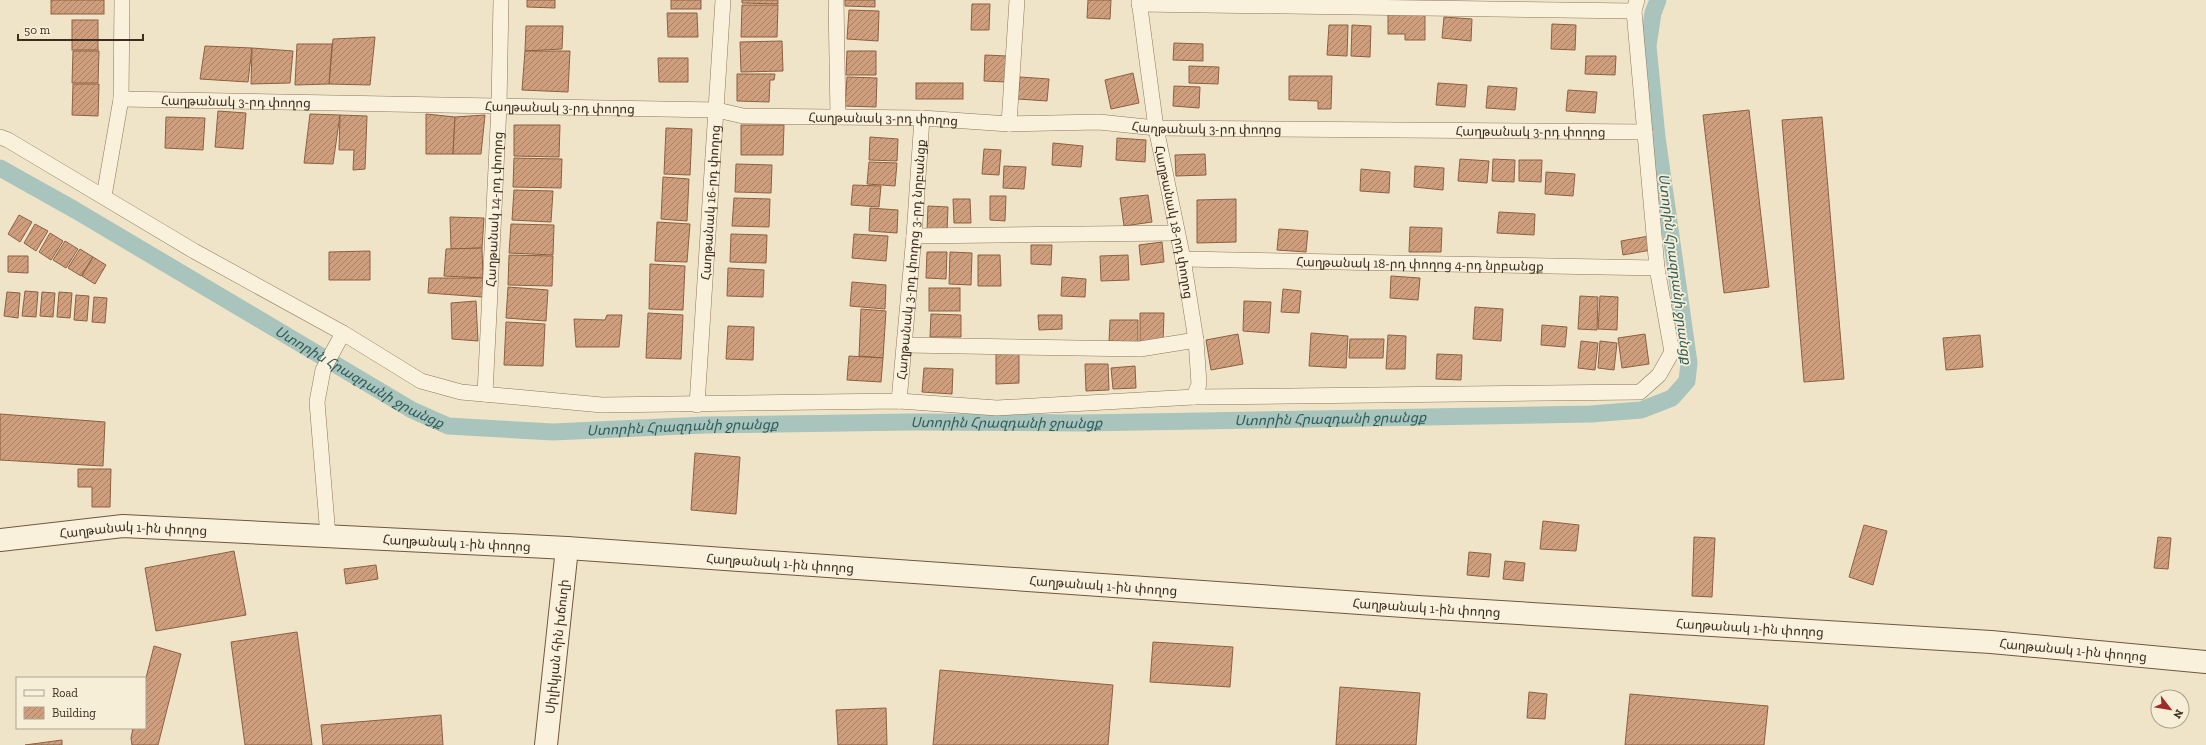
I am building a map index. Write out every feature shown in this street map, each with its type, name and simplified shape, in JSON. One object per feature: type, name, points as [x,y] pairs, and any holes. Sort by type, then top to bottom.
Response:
[{"type":"main road","name":"Հաղթանակ 1-ին փողոց","points":[[0,540],[123,526],[567,548],[1402,606],[1991,642],[2206,662]]},
{"type":"main road","name":"Սիլիկյան հին խճուղի","points":[[546,745],[567,548]]},
{"type":"street","points":[[104,196],[121,99],[122,0]]},
{"type":"street","name":"Հաղթանակ 14-րդ փողոց","points":[[485,394],[499,106],[500,0]]},
{"type":"street","name":"Հաղթանակ 16-րդ փողոց","points":[[697,405],[723,0]]},
{"type":"street","points":[[836,0],[838,117]]},
{"type":"street","points":[[1009,124],[1016,0]]},
{"type":"street","points":[[0,137],[8,140],[104,196],[194,251],[343,333],[421,381],[461,392],[602,405],[697,405],[899,401],[996,408],[1194,397],[1640,392],[1659,375],[1672,352],[1658,268],[1645,132],[1636,5],[1139,2]]},
{"type":"street","name":"Հաղթանակ 18-րդ փողոց","points":[[1139,2],[1156,128],[1176,233],[1183,259],[1196,340],[1199,384],[1194,397]]},
{"type":"street","name":"Հաղթանակ 3-րդ փողոց","points":[[121,99],[717,110],[743,116],[922,118],[1009,124],[1099,122],[1156,128],[1645,132]]},
{"type":"street","name":"Հաղթանակ 3-րդ փողոց 3-րդ նրբանցք","points":[[899,401],[914,236],[922,118]]},
{"type":"street","points":[[914,236],[1176,233]]},
{"type":"street","name":"Հաղթանակ 18-րդ փողոց 4-րդ նրբանցք","points":[[1183,259],[1658,268]]},
{"type":"street","points":[[328,536],[317,402],[323,370],[343,333]]},
{"type":"street","points":[[905,345],[1140,349],[1196,340]]},
{"type":"building","points":[[51,0],[104,0],[104,14],[51,14]]},
{"type":"building","points":[[527,0],[555,0],[555,8],[527,7]]},
{"type":"building","points":[[671,0],[701,0],[701,9],[671,9]]},
{"type":"building","points":[[742,0],[778,0],[778,4],[742,3]]},
{"type":"building","points":[[845,0],[875,0],[875,7],[845,6]]},
{"type":"building","points":[[1088,0],[1111,0],[1110,19],[1087,18]]},
{"type":"building","points":[[972,4],[990,4],[989,30],[971,30]]},
{"type":"building","points":[[742,5],[778,5],[777,37],[741,37]]},
{"type":"building","points":[[849,10],[879,11],[878,41],[847,39]]},
{"type":"building","points":[[1388,12],[1425,12],[1425,40],[1405,40],[1405,34],[1388,34]]},
{"type":"building","points":[[667,13],[697,13],[698,37],[668,37]]},
{"type":"building","points":[[1444,17],[1472,19],[1471,41],[1442,38]]},
{"type":"building","points":[[72,20],[98,20],[98,50],[72,50]]},
{"type":"building","points":[[1552,24],[1576,25],[1575,50],[1551,49]]},
{"type":"building","points":[[1329,25],[1348,25],[1347,56],[1327,55]]},
{"type":"building","points":[[1352,25],[1371,26],[1370,57],[1351,56]]},
{"type":"building","points":[[526,26],[563,26],[562,49],[525,51]]},
{"type":"building","points":[[375,37],[370,85],[329,84],[333,39]]},
{"type":"building","points":[[782,41],[783,71],[741,72],[740,42]]},
{"type":"building","points":[[1174,43],[1203,44],[1203,61],[1173,60]]},
{"type":"building","points":[[297,44],[332,44],[329,84],[295,85]]},
{"type":"building","points":[[205,46],[252,48],[248,82],[200,79]]},
{"type":"building","points":[[252,48],[293,51],[290,83],[251,84]]},
{"type":"building","points":[[73,51],[99,51],[98,83],[72,83]]},
{"type":"building","points":[[525,51],[570,51],[568,92],[522,90]]},
{"type":"building","points":[[847,51],[876,51],[876,75],[846,75]]},
{"type":"building","points":[[985,55],[1007,56],[1006,82],[984,81]]},
{"type":"building","points":[[1586,56],[1616,56],[1615,75],[1585,74]]},
{"type":"building","points":[[658,58],[688,58],[688,82],[659,82]]},
{"type":"building","points":[[1189,66],[1219,67],[1218,84],[1189,83]]},
{"type":"building","points":[[1133,73],[1139,103],[1111,109],[1105,80]]},
{"type":"building","points":[[737,74],[775,74],[774,80],[770,80],[769,102],[737,101]]},
{"type":"building","points":[[1289,76],[1332,76],[1331,109],[1318,109],[1318,101],[1289,100]]},
{"type":"building","points":[[847,77],[877,78],[876,107],[845,106]]},
{"type":"building","points":[[1020,77],[1049,79],[1047,101],[1018,99]]},
{"type":"building","points":[[916,83],[963,83],[963,99],[916,99]]},
{"type":"building","points":[[1438,83],[1467,85],[1465,107],[1436,105]]},
{"type":"building","points":[[73,84],[99,84],[98,116],[72,115]]},
{"type":"building","points":[[1174,86],[1200,87],[1199,108],[1173,106]]},
{"type":"building","points":[[1488,86],[1517,88],[1515,110],[1486,108]]},
{"type":"building","points":[[1568,90],[1597,92],[1595,113],[1566,111]]},
{"type":"building","points":[[1749,110],[1769,287],[1724,293],[1703,115]]},
{"type":"building","points":[[218,111],[246,113],[243,149],[215,147]]},
{"type":"building","points":[[310,114],[340,115],[333,164],[304,163]]},
{"type":"building","points":[[426,114],[455,117],[453,154],[426,154]]},
{"type":"building","points":[[340,115],[367,116],[365,169],[353,170],[354,150],[339,150]]},
{"type":"building","points":[[485,115],[481,154],[453,154],[455,117]]},
{"type":"building","points":[[166,117],[205,118],[203,150],[165,148]]},
{"type":"building","points":[[1822,117],[1844,379],[1804,382],[1782,120]]},
{"type":"building","points":[[514,125],[560,125],[559,157],[514,156]]},
{"type":"building","points":[[741,125],[784,125],[783,155],[741,155]]},
{"type":"building","points":[[666,128],[692,129],[690,175],[664,174]]},
{"type":"building","points":[[870,137],[898,139],[897,161],[869,160]]},
{"type":"building","points":[[1117,138],[1146,140],[1145,162],[1116,160]]},
{"type":"building","points":[[1053,143],[1083,146],[1081,167],[1052,165]]},
{"type":"building","points":[[984,149],[1001,150],[999,175],[982,174]]},
{"type":"building","points":[[1205,154],[1206,175],[1176,176],[1175,155]]},
{"type":"building","points":[[514,158],[562,159],[561,188],[513,187]]},
{"type":"building","points":[[1460,159],[1489,161],[1487,183],[1458,181]]},
{"type":"building","points":[[1493,159],[1515,160],[1514,182],[1492,181]]},
{"type":"building","points":[[1519,160],[1542,160],[1541,182],[1519,181]]},
{"type":"building","points":[[869,162],[897,163],[895,186],[867,184]]},
{"type":"building","points":[[736,164],[772,165],[771,193],[735,192]]},
{"type":"building","points":[[1004,166],[1026,167],[1024,189],[1003,188]]},
{"type":"building","points":[[1415,166],[1444,168],[1443,190],[1414,187]]},
{"type":"building","points":[[1361,169],[1390,172],[1389,193],[1360,191]]},
{"type":"building","points":[[1546,172],[1575,174],[1573,196],[1545,194]]},
{"type":"building","points":[[663,177],[689,179],[687,221],[661,219]]},
{"type":"building","points":[[853,185],[881,186],[879,207],[851,205]]},
{"type":"building","points":[[514,190],[553,191],[551,222],[512,220]]},
{"type":"building","points":[[1148,195],[1152,222],[1124,226],[1120,198]]},
{"type":"building","points":[[990,196],[1006,196],[1005,221],[990,220]]},
{"type":"building","points":[[734,198],[770,199],[769,227],[732,226]]},
{"type":"building","points":[[953,199],[970,199],[971,223],[954,223]]},
{"type":"building","points":[[1236,199],[1236,242],[1197,243],[1197,200]]},
{"type":"building","points":[[928,206],[948,207],[947,231],[927,231]]},
{"type":"building","points":[[870,208],[898,210],[897,233],[869,231]]},
{"type":"building","points":[[1499,212],[1535,214],[1534,235],[1497,233]]},
{"type":"building","points":[[19,215],[32,222],[20,242],[8,234]]},
{"type":"building","points":[[450,217],[484,218],[482,248],[451,249]]},
{"type":"building","points":[[657,222],[690,224],[687,262],[655,261]]},
{"type":"building","points":[[35,224],[48,231],[36,251],[24,243]]},
{"type":"building","points":[[511,224],[554,225],[553,255],[509,253]]},
{"type":"building","points":[[1410,227],[1442,228],[1441,252],[1409,252]]},
{"type":"building","points":[[1279,229],[1308,231],[1306,252],[1277,250]]},
{"type":"building","points":[[50,233],[63,241],[51,260],[39,252]]},
{"type":"building","points":[[731,234],[767,235],[766,263],[730,262]]},
{"type":"building","points":[[854,234],[888,236],[886,261],[852,258]]},
{"type":"building","points":[[1649,236],[1651,250],[1623,255],[1621,241]]},
{"type":"building","points":[[65,241],[78,249],[66,268],[53,260]]},
{"type":"building","points":[[1162,242],[1164,262],[1141,265],[1139,245]]},
{"type":"building","points":[[1031,245],[1052,245],[1051,265],[1031,264]]},
{"type":"building","points":[[482,248],[483,278],[444,276],[446,249]]},
{"type":"building","points":[[80,249],[93,257],[81,276],[68,268]]},
{"type":"building","points":[[370,251],[370,280],[329,280],[329,252]]},
{"type":"building","points":[[927,252],[947,252],[946,279],[926,278]]},
{"type":"building","points":[[950,252],[972,253],[971,285],[949,284]]},
{"type":"building","points":[[509,255],[553,256],[552,286],[508,285]]},
{"type":"building","points":[[978,255],[1000,255],[1001,286],[978,286]]},
{"type":"building","points":[[1128,255],[1129,280],[1101,281],[1100,256]]},
{"type":"building","points":[[8,256],[28,256],[28,273],[8,272]]},
{"type":"building","points":[[93,257],[106,265],[95,284],[82,276]]},
{"type":"building","points":[[650,264],[685,266],[683,310],[649,309]]},
{"type":"building","points":[[728,268],[764,270],[763,297],[727,296]]},
{"type":"building","points":[[1391,276],[1420,278],[1418,300],[1390,298]]},
{"type":"building","points":[[1062,277],[1086,279],[1085,297],[1061,296]]},
{"type":"building","points":[[429,278],[483,278],[483,297],[428,293]]},
{"type":"building","points":[[852,282],[886,285],[885,309],[850,306]]},
{"type":"building","points":[[508,287],[548,290],[546,321],[506,318]]},
{"type":"building","points":[[929,288],[960,288],[960,311],[929,311]]},
{"type":"building","points":[[1283,289],[1301,291],[1299,313],[1281,312]]},
{"type":"building","points":[[25,291],[38,292],[36,317],[22,316]]},
{"type":"building","points":[[7,292],[20,293],[18,318],[4,316]]},
{"type":"building","points":[[42,292],[55,293],[53,317],[40,316]]},
{"type":"building","points":[[59,292],[72,293],[70,318],[57,317]]},
{"type":"building","points":[[76,295],[89,296],[87,321],[74,320]]},
{"type":"building","points":[[1580,296],[1598,297],[1597,330],[1578,329]]},
{"type":"building","points":[[1600,296],[1618,297],[1617,330],[1598,329]]},
{"type":"building","points":[[94,297],[107,298],[105,323],[92,322]]},
{"type":"building","points":[[476,301],[478,341],[452,339],[451,303]]},
{"type":"building","points":[[1244,301],[1271,302],[1269,333],[1243,331]]},
{"type":"building","points":[[1475,307],[1503,309],[1501,341],[1473,339]]},
{"type":"building","points":[[861,309],[886,311],[883,358],[859,356]]},
{"type":"building","points":[[648,313],[683,315],[681,359],[646,358]]},
{"type":"building","points":[[1140,313],[1164,313],[1163,342],[1140,342]]},
{"type":"building","points":[[931,314],[961,315],[961,337],[930,337]]},
{"type":"building","points":[[607,315],[622,315],[619,347],[576,347],[574,319],[605,320]]},
{"type":"building","points":[[1038,315],[1062,315],[1062,329],[1039,330]]},
{"type":"building","points":[[1110,320],[1138,320],[1138,342],[1109,341]]},
{"type":"building","points":[[506,322],[545,324],[543,366],[504,365]]},
{"type":"building","points":[[1542,325],[1567,327],[1565,347],[1541,345]]},
{"type":"building","points":[[728,326],[754,327],[753,360],[726,359]]},
{"type":"building","points":[[1311,333],[1348,336],[1346,368],[1309,366]]},
{"type":"building","points":[[1238,334],[1243,364],[1211,370],[1206,340]]},
{"type":"building","points":[[1645,334],[1649,364],[1622,368],[1618,338]]},
{"type":"building","points":[[1388,335],[1406,336],[1405,369],[1386,369]]},
{"type":"building","points":[[1980,335],[1983,367],[1946,370],[1943,338]]},
{"type":"building","points":[[1350,339],[1384,339],[1383,358],[1349,358]]},
{"type":"building","points":[[1581,341],[1598,343],[1595,370],[1578,368]]},
{"type":"building","points":[[1600,341],[1617,343],[1614,370],[1598,368]]},
{"type":"building","points":[[996,353],[1019,353],[1019,383],[996,384]]},
{"type":"building","points":[[1437,354],[1462,355],[1461,380],[1436,379]]},
{"type":"building","points":[[849,356],[883,358],[881,382],[847,380]]},
{"type":"building","points":[[1085,364],[1108,364],[1109,390],[1086,391]]},
{"type":"building","points":[[1135,366],[1136,388],[1113,389],[1111,368]]},
{"type":"building","points":[[924,368],[953,369],[952,394],[922,392]]},
{"type":"building","points":[[0,414],[105,422],[103,466],[0,460]]},
{"type":"building","points":[[695,453],[740,457],[736,514],[691,510]]},
{"type":"building","points":[[78,469],[111,469],[110,507],[92,507],[92,487],[78,487]]},
{"type":"building","points":[[1543,521],[1579,525],[1576,551],[1540,549]]},
{"type":"building","points":[[1864,525],[1887,531],[1873,585],[1849,577]]},
{"type":"building","points":[[1694,537],[1715,538],[1712,597],[1692,596]]},
{"type":"building","points":[[2158,537],[2171,538],[2168,569],[2154,568]]},
{"type":"building","points":[[234,551],[246,615],[156,631],[145,568]]},
{"type":"building","points":[[1469,552],[1491,554],[1489,577],[1467,575]]},
{"type":"building","points":[[1505,561],[1525,563],[1523,581],[1503,579]]},
{"type":"building","points":[[376,565],[378,579],[346,584],[344,569]]},
{"type":"building","points":[[297,632],[312,745],[245,745],[231,642]]},
{"type":"building","points":[[1153,642],[1233,647],[1230,687],[1150,682]]},
{"type":"building","points":[[154,646],[181,654],[158,745],[132,745],[131,738],[133,729],[146,729],[146,678]]},
{"type":"building","points":[[940,670],[1113,685],[1108,745],[933,745]]},
{"type":"building","points":[[1340,687],[1420,693],[1416,745],[1336,745]]},
{"type":"building","points":[[1529,692],[1547,694],[1545,719],[1527,718]]},
{"type":"building","points":[[1630,694],[1768,706],[1764,745],[1625,745]]},
{"type":"building","points":[[886,708],[887,745],[838,745],[836,710]]},
{"type":"building","points":[[441,715],[443,745],[323,745],[321,725]]},
{"type":"building","points":[[62,740],[62,745],[25,745]]},
{"type":"waterway","name":"Ստորին Հրազդանի ջրանցք","points":[[0,168],[75,210],[412,410],[448,426],[553,432],[705,425],[912,422],[1083,423],[1591,414],[1641,410],[1672,398],[1687,381],[1689,363],[1657,137],[1648,46],[1653,13],[1658,0]]}]
